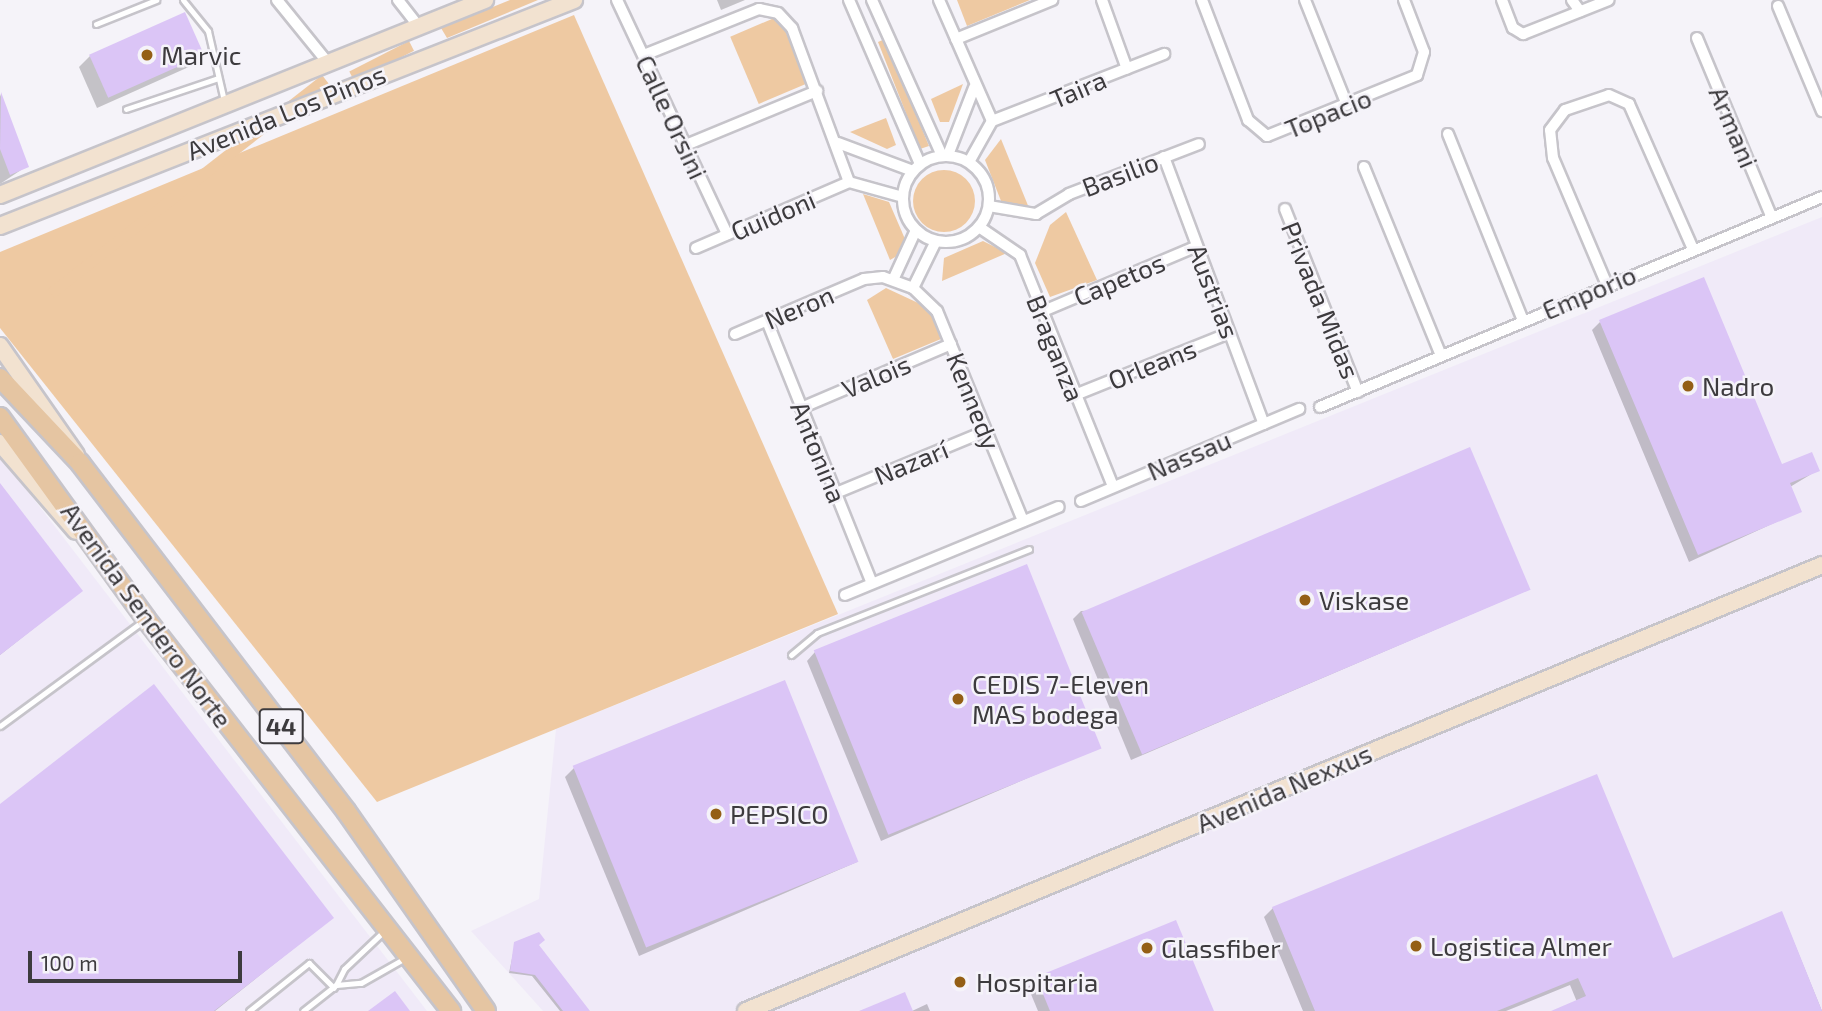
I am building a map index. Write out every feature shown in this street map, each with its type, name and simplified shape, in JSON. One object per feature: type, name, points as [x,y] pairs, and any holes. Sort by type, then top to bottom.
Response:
[{"type":"main road","name":"Avenida Sendero Norte","points":[[0,378],[80,463],[346,811],[486,1011]]},
{"type":"main road","name":"Avenida Sendero Norte","points":[[0,417],[146,619],[451,1011]]},
{"type":"main road","points":[[475,994],[501,1011]]},
{"type":"street","points":[[277,0],[347,87]]},
{"type":"street","points":[[398,0],[438,51]]},
{"type":"street","name":"Avenida Los Pinos","points":[[0,195],[485,0]]},
{"type":"street","name":"Avenida Los Pinos","points":[[0,226],[438,51],[574,0]]},
{"type":"street","name":"Calle Orsini","points":[[617,0],[727,234]]},
{"type":"street","points":[[838,144],[916,168],[945,155],[970,162],[986,181],[989,206],[979,227],[967,237],[936,241],[916,230],[903,197],[916,168],[849,0]]},
{"type":"street","points":[[872,0],[945,155]]},
{"type":"street","points":[[939,0],[974,89],[992,121],[970,162]]},
{"type":"street","points":[[956,39],[1052,0]]},
{"type":"street","points":[[1102,0],[1127,68]]},
{"type":"street","name":"Topacio","points":[[1202,0],[1255,132],[1276,135],[1417,75],[1425,61],[1420,39],[1404,0]]},
{"type":"street","points":[[1305,0],[1347,105]]},
{"type":"street","points":[[1502,0],[1513,28],[1523,34],[1609,0]]},
{"type":"street","points":[[1572,0],[1580,11]]},
{"type":"street","points":[[1778,6],[1822,111]]},
{"type":"street","points":[[644,55],[770,9],[792,28],[838,144],[849,181],[903,197]]},
{"type":"street","points":[[864,33],[883,25]]},
{"type":"street","name":"Armani","points":[[1697,38],[1771,216]]},
{"type":"street","name":"Taira","points":[[992,121],[1164,54]]},
{"type":"street","points":[[945,155],[974,89]]},
{"type":"street","points":[[686,145],[817,92]]},
{"type":"street","points":[[1607,285],[1553,158],[1550,130],[1565,110],[1609,95],[1629,104],[1693,248]]},
{"type":"street","points":[[1448,134],[1523,321]]},
{"type":"street","name":"Basilio","points":[[989,206],[1025,217],[1199,144]]},
{"type":"street","name":"Austrias","points":[[1164,157],[1265,424]]},
{"type":"street","points":[[1364,167],[1441,356]]},
{"type":"street","name":"Guidoni","points":[[696,248],[849,181]]},
{"type":"street","name":"Emporio","points":[[1320,407],[1693,248],[1822,197]]},
{"type":"street","name":"Privada Midas","points":[[1285,209],[1358,392]]},
{"type":"street","name":"Braganza","points":[[979,227],[1016,249],[1113,486]]},
{"type":"street","points":[[893,279],[916,230]]},
{"type":"street","points":[[913,288],[936,241]]},
{"type":"street","name":"Capetos","points":[[1041,312],[1197,246]]},
{"type":"street","name":"Kennedy","points":[[864,279],[893,279],[913,288],[937,311],[1023,521]]},
{"type":"street","name":"Neron","points":[[735,334],[864,279]]},
{"type":"street","name":"Antonina","points":[[767,321],[872,583]]},
{"type":"street","name":"Orleans","points":[[1075,395],[1229,333]]},
{"type":"street","name":"Valois","points":[[801,408],[951,344]]},
{"type":"street","name":"Avenida Sendero Norte","points":[[0,346],[55,418],[80,463]]},
{"type":"street","name":"Nassau","points":[[1080,501],[1299,409]]},
{"type":"street","name":"Nazarí","points":[[836,493],[986,431]]},
{"type":"street","points":[[0,443],[87,538]]},
{"type":"street","points":[[845,594],[1059,507]]},
{"type":"street","name":"Avenida Nexxus","points":[[751,1010],[1822,565]]},
{"type":"street","points":[[781,1011],[800,988]]},
{"type":"lane","points":[[96,24],[156,0]]},
{"type":"lane","points":[[183,0],[208,31],[225,105]]},
{"type":"lane","points":[[126,109],[218,78]]},
{"type":"lane","points":[[791,655],[817,633],[1029,549]]},
{"type":"lane","points":[[0,726],[146,619]]},
{"type":"lane","points":[[303,1011],[335,986],[344,969],[385,929]]},
{"type":"lane","points":[[249,1011],[309,963],[335,986],[361,983],[407,957]]},
{"type":"shaded area","points":[[510,0],[538,0],[447,38],[441,28]]},
{"type":"shaded area","points":[[957,0],[1030,0],[967,26]]},
{"type":"shaded area","points":[[574,15],[838,614],[377,802],[0,328],[0,252]]},
{"type":"shaded area","points":[[779,16],[808,83],[759,104],[730,37]]},
{"type":"shaded area","points":[[885,39],[929,146],[920,149],[878,42]]},
{"type":"shaded area","points":[[409,41],[414,51],[354,81],[349,71]]},
{"type":"shaded area","points":[[322,75],[329,84],[55,298],[48,289]]},
{"type":"shaded area","points":[[963,84],[949,122],[940,122],[931,99]]},
{"type":"shaded area","points":[[886,118],[896,145],[887,149],[850,132]]},
{"type":"shaded area","points":[[1001,139],[1029,208],[1001,201],[985,160]]},
{"type":"shaded area","points":[[944,170],[966,179],[975,201],[966,223],[944,232],[922,223],[913,201],[922,179]]},
{"type":"shaded area","points":[[863,194],[889,202],[905,239],[897,256],[890,260]]},
{"type":"shaded area","points":[[1066,212],[1097,280],[1050,297],[1035,263],[1050,225]]},
{"type":"shaded area","points":[[1822,217],[1822,1011],[543,1011],[471,931],[539,899],[556,729]]},
{"type":"shaded area","points":[[983,241],[1007,253],[942,281],[944,258]]},
{"type":"shaded area","points":[[886,288],[929,308],[941,339],[893,359],[867,300]]},
{"type":"shaded area","points":[[0,455],[427,1011],[0,1011]]},
{"type":"building","name":"Marvic","points":[[185,12],[204,55],[108,98],[89,55]]},
{"type":"building","points":[[1,92],[29,167],[10,175],[0,149]]},
{"type":"building","name":"Nadro","points":[[1704,277],[1782,464],[1812,452],[1820,471],[1790,483],[1802,512],[1698,555],[1599,320]]},
{"type":"building","name":"Viskase","points":[[1470,447],[1531,590],[1142,755],[1082,612]]},
{"type":"building","points":[[0,483],[83,591],[0,655]]},
{"type":"building","name":"CEDIS 7-Eleven MAS bodega","points":[[1027,564],[1102,749],[888,835],[814,650]]},
{"type":"building","name":"PEPSICO","points":[[785,680],[858,862],[646,948],[573,766]]},
{"type":"building","points":[[154,684],[334,918],[214,1011],[0,1011],[0,804]]},
{"type":"building","points":[[1597,774],[1673,958],[1782,911],[1822,1011],[1551,1011],[1586,996],[1578,978],[1497,1011],[1315,1011],[1272,907]]},
{"type":"building","name":"Glassfiber","points":[[1176,920],[1214,1011],[1050,1011],[1036,977]]},
{"type":"building","points":[[539,932],[545,940],[539,945],[590,1011],[563,1011],[535,975],[510,971],[514,942]]},
{"type":"building","points":[[395,991],[410,1011],[368,1011]]},
{"type":"building","points":[[905,992],[913,1011],[859,1011]]},
{"type":"place","name":"Marvic","points":[[147,55]]},
{"type":"place","name":"Nadro","points":[[1688,386]]},
{"type":"place","name":"Viskase","points":[[1305,600]]},
{"type":"place","name":"CEDIS 7-Eleven MAS bodega","points":[[958,699]]},
{"type":"place","name":"PEPSICO","points":[[716,814]]},
{"type":"place","name":"Logistica Almer","points":[[1416,946]]},
{"type":"place","name":"Glassfiber","points":[[1147,948]]},
{"type":"place","name":"Hospitaria","points":[[960,982]]}]
